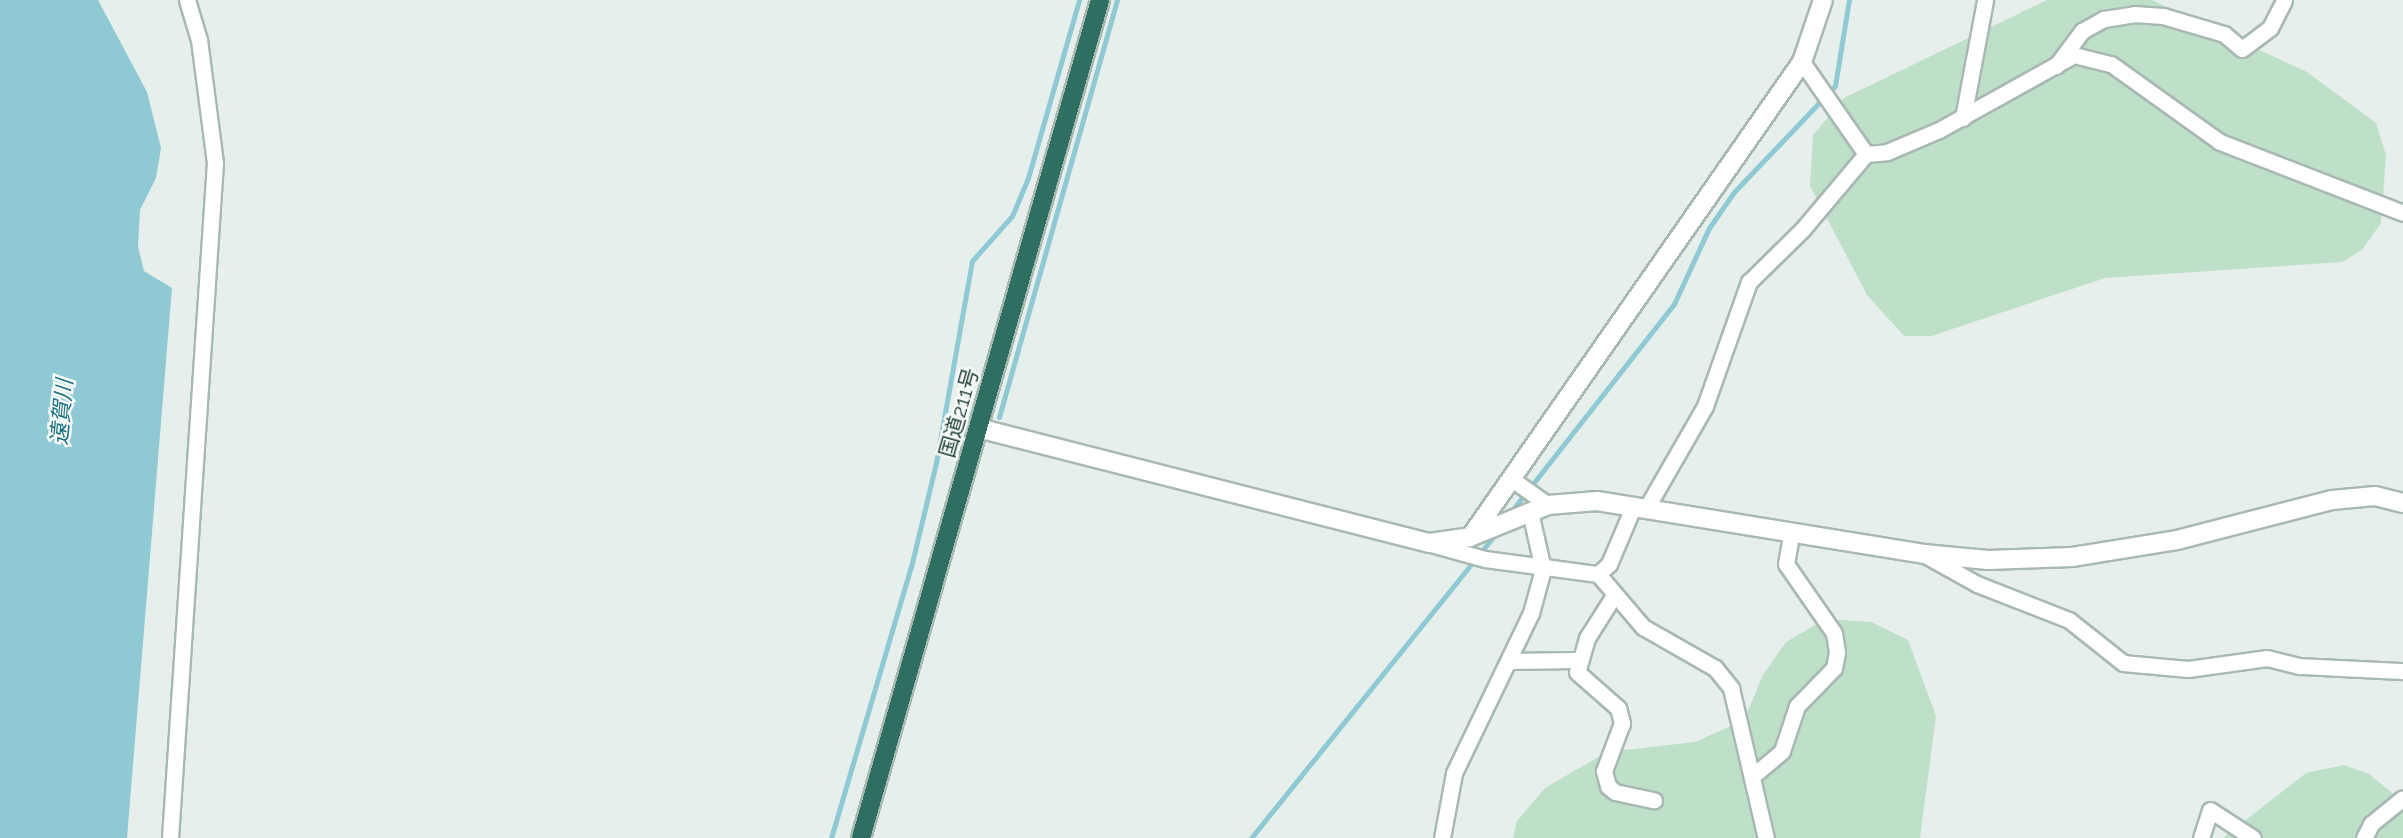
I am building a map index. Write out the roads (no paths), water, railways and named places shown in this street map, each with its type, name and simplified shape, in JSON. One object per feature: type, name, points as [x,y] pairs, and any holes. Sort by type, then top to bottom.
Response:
[{"type":"highway","name":"国道211号","points":[[861,838],[1100,0]]},
{"type":"street","points":[[171,838],[215,163],[199,40],[187,0]]},
{"type":"street","points":[[1478,545],[1517,482],[1802,62],[1823,0]]},
{"type":"street","points":[[1964,118],[1985,0]]},
{"type":"street","points":[[2055,68],[2082,32],[2104,19],[2134,14],[2224,33],[2242,49],[2270,28],[2284,0]]},
{"type":"street","points":[[978,428],[1430,543],[1478,545],[1543,569],[1598,574],[1609,564],[1641,506],[1705,406],[1749,282],[1803,230],[1866,154],[1887,152],[1964,118],[2055,68],[2074,55],[2101,58],[2220,142],[2403,213]]},
{"type":"street","points":[[1802,62],[1866,154]]},
{"type":"street","points":[[1442,838],[1454,773],[1531,614],[1543,569],[1532,508],[1517,482]]},
{"type":"street","points":[[1478,545],[1532,508],[1597,501],[1641,506],[1791,536],[1988,560],[2072,557],[2177,540],[2332,500],[2375,496],[2403,504]]},
{"type":"street","points":[[1755,774],[1782,751],[1797,706],[1834,668],[1837,652],[1834,633],[1786,564],[1791,536]]},
{"type":"street","points":[[1924,554],[1977,584],[2069,620],[2123,663],[2188,669],[2267,658],[2300,666],[2403,671]]},
{"type":"street","points":[[1598,574],[1613,597],[1643,627],[1726,678],[1743,756],[1755,774],[1766,838]]},
{"type":"street","points":[[1613,597],[1576,660],[1577,672],[1618,708],[1622,723],[1604,771],[1608,786],[1615,792],[1654,801]]},
{"type":"street","points":[[1509,661],[1576,660]]},
{"type":"street","points":[[2364,838],[2371,824],[2403,798]]},
{"type":"street","points":[[2200,838],[2210,810],[2253,838]]},
{"type":"water","name":"遠賀川","points":[[0,0],[98,0],[147,92],[161,148],[156,178],[140,210],[138,247],[144,271],[172,288],[127,838],[0,838]]},
{"type":"waterway","points":[[831,838],[911,567],[936,463],[972,261],[1012,216],[1028,178],[1079,0]]},
{"type":"waterway","points":[[999,417],[1117,0]]},
{"type":"waterway","points":[[1510,513],[1674,304],[1709,228],[1734,192],[1835,86],[1849,0]]},
{"type":"waterway","points":[[1251,838],[1496,533]]}]
